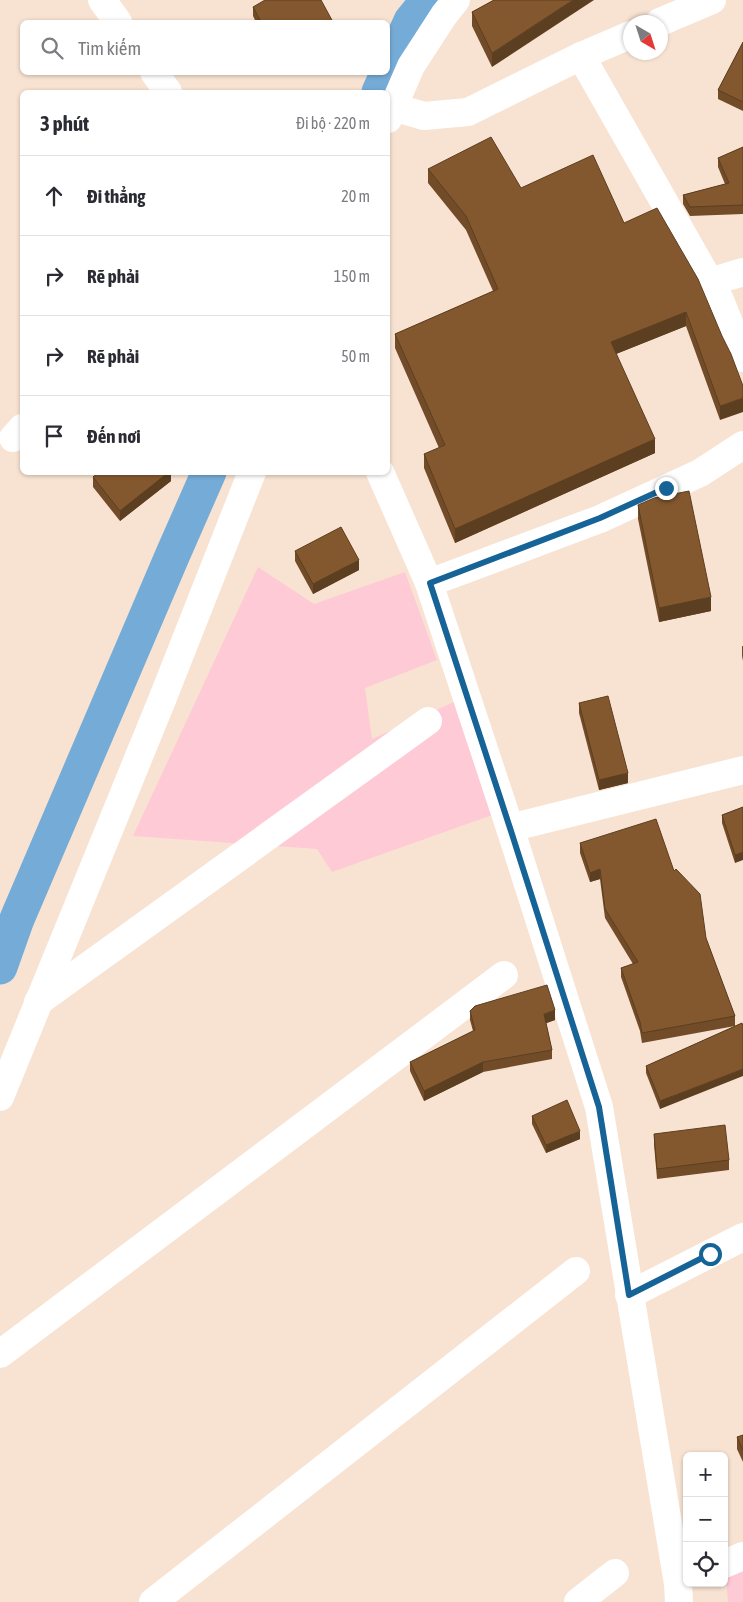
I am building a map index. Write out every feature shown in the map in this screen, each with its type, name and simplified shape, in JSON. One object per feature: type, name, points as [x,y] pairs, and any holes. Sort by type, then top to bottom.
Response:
[{"type":"street","points":[[102,0],[117,20]]},
{"type":"street","points":[[456,0],[444,15],[412,66],[390,113],[424,116],[468,112],[581,56],[623,38]]},
{"type":"street","points":[[668,19],[712,0]]},
{"type":"street","points":[[581,56],[720,300],[743,358]]},
{"type":"street","points":[[156,75],[167,90]]},
{"type":"street","points":[[710,282],[743,272]]},
{"type":"street","points":[[430,583],[600,518],[700,473],[743,445]]},
{"type":"street","points":[[0,1097],[162,700],[251,475]]},
{"type":"street","points":[[381,475],[430,583],[599,1107],[629,1295],[681,1588]]},
{"type":"street","points":[[38,1002],[428,721]]},
{"type":"street","points":[[510,828],[743,770]]},
{"type":"street","points":[[0,1354],[504,975]]},
{"type":"street","points":[[629,1295],[743,1237]]},
{"type":"street","points":[[153,1602],[576,1271]]},
{"type":"street","points":[[728,1562],[743,1556]]},
{"type":"street","points":[[578,1602],[616,1573]]},
{"type":"shaded area","points":[[258,567],[314,604],[405,572],[437,660],[365,688],[372,739],[456,701],[495,814],[332,872],[317,849],[133,836]]},
{"type":"shaded area","points":[[743,1562],[743,1602],[728,1602],[728,1565]]},
{"type":"building","points":[[265,0],[321,0],[332,20],[260,20],[253,7]]},
{"type":"building","points":[[494,0],[573,0],[492,53],[472,12]]},
{"type":"building","points":[[743,42],[743,102],[718,90]]},
{"type":"building","points":[[491,137],[521,188],[593,155],[624,223],[657,208],[698,279],[731,354],[743,386],[743,398],[720,406],[686,312],[611,342],[655,439],[455,529],[424,454],[445,445],[395,334],[498,289],[466,216],[428,169]]},
{"type":"building","points":[[743,147],[743,205],[690,207],[683,195],[729,183],[718,158]]},
{"type":"building","points":[[95,475],[165,475],[120,511],[93,477]]},
{"type":"building","points":[[689,491],[711,597],[659,608],[638,505],[654,498]]},
{"type":"building","points":[[341,527],[359,560],[313,584],[295,551]]},
{"type":"building","points":[[608,696],[628,773],[599,780],[579,703]]},
{"type":"building","points":[[743,807],[743,852],[735,855],[722,815]]},
{"type":"building","points":[[656,819],[674,871],[676,869],[700,894],[706,938],[735,1016],[642,1033],[621,968],[638,962],[605,909],[600,869],[590,873],[580,843]]},
{"type":"building","points":[[547,985],[555,1010],[544,1014],[552,1050],[483,1062],[424,1091],[410,1062],[475,1030],[470,1011],[475,1006]]},
{"type":"building","points":[[742,1023],[743,1069],[660,1101],[646,1066]]},
{"type":"building","points":[[567,1100],[580,1131],[546,1145],[532,1116]]},
{"type":"building","points":[[725,1125],[729,1160],[657,1169],[654,1134]]},
{"type":"building","points":[[743,1435],[743,1450],[737,1437]]},
{"type":"waterway","points":[[390,68],[411,21],[428,0]]},
{"type":"waterway","points":[[380,90],[387,75]]},
{"type":"waterway","points":[[0,967],[17,919],[208,475]]},
{"type":"route","points":[[666,488],[600,518],[430,583],[599,1107],[629,1295],[710,1254]]}]
